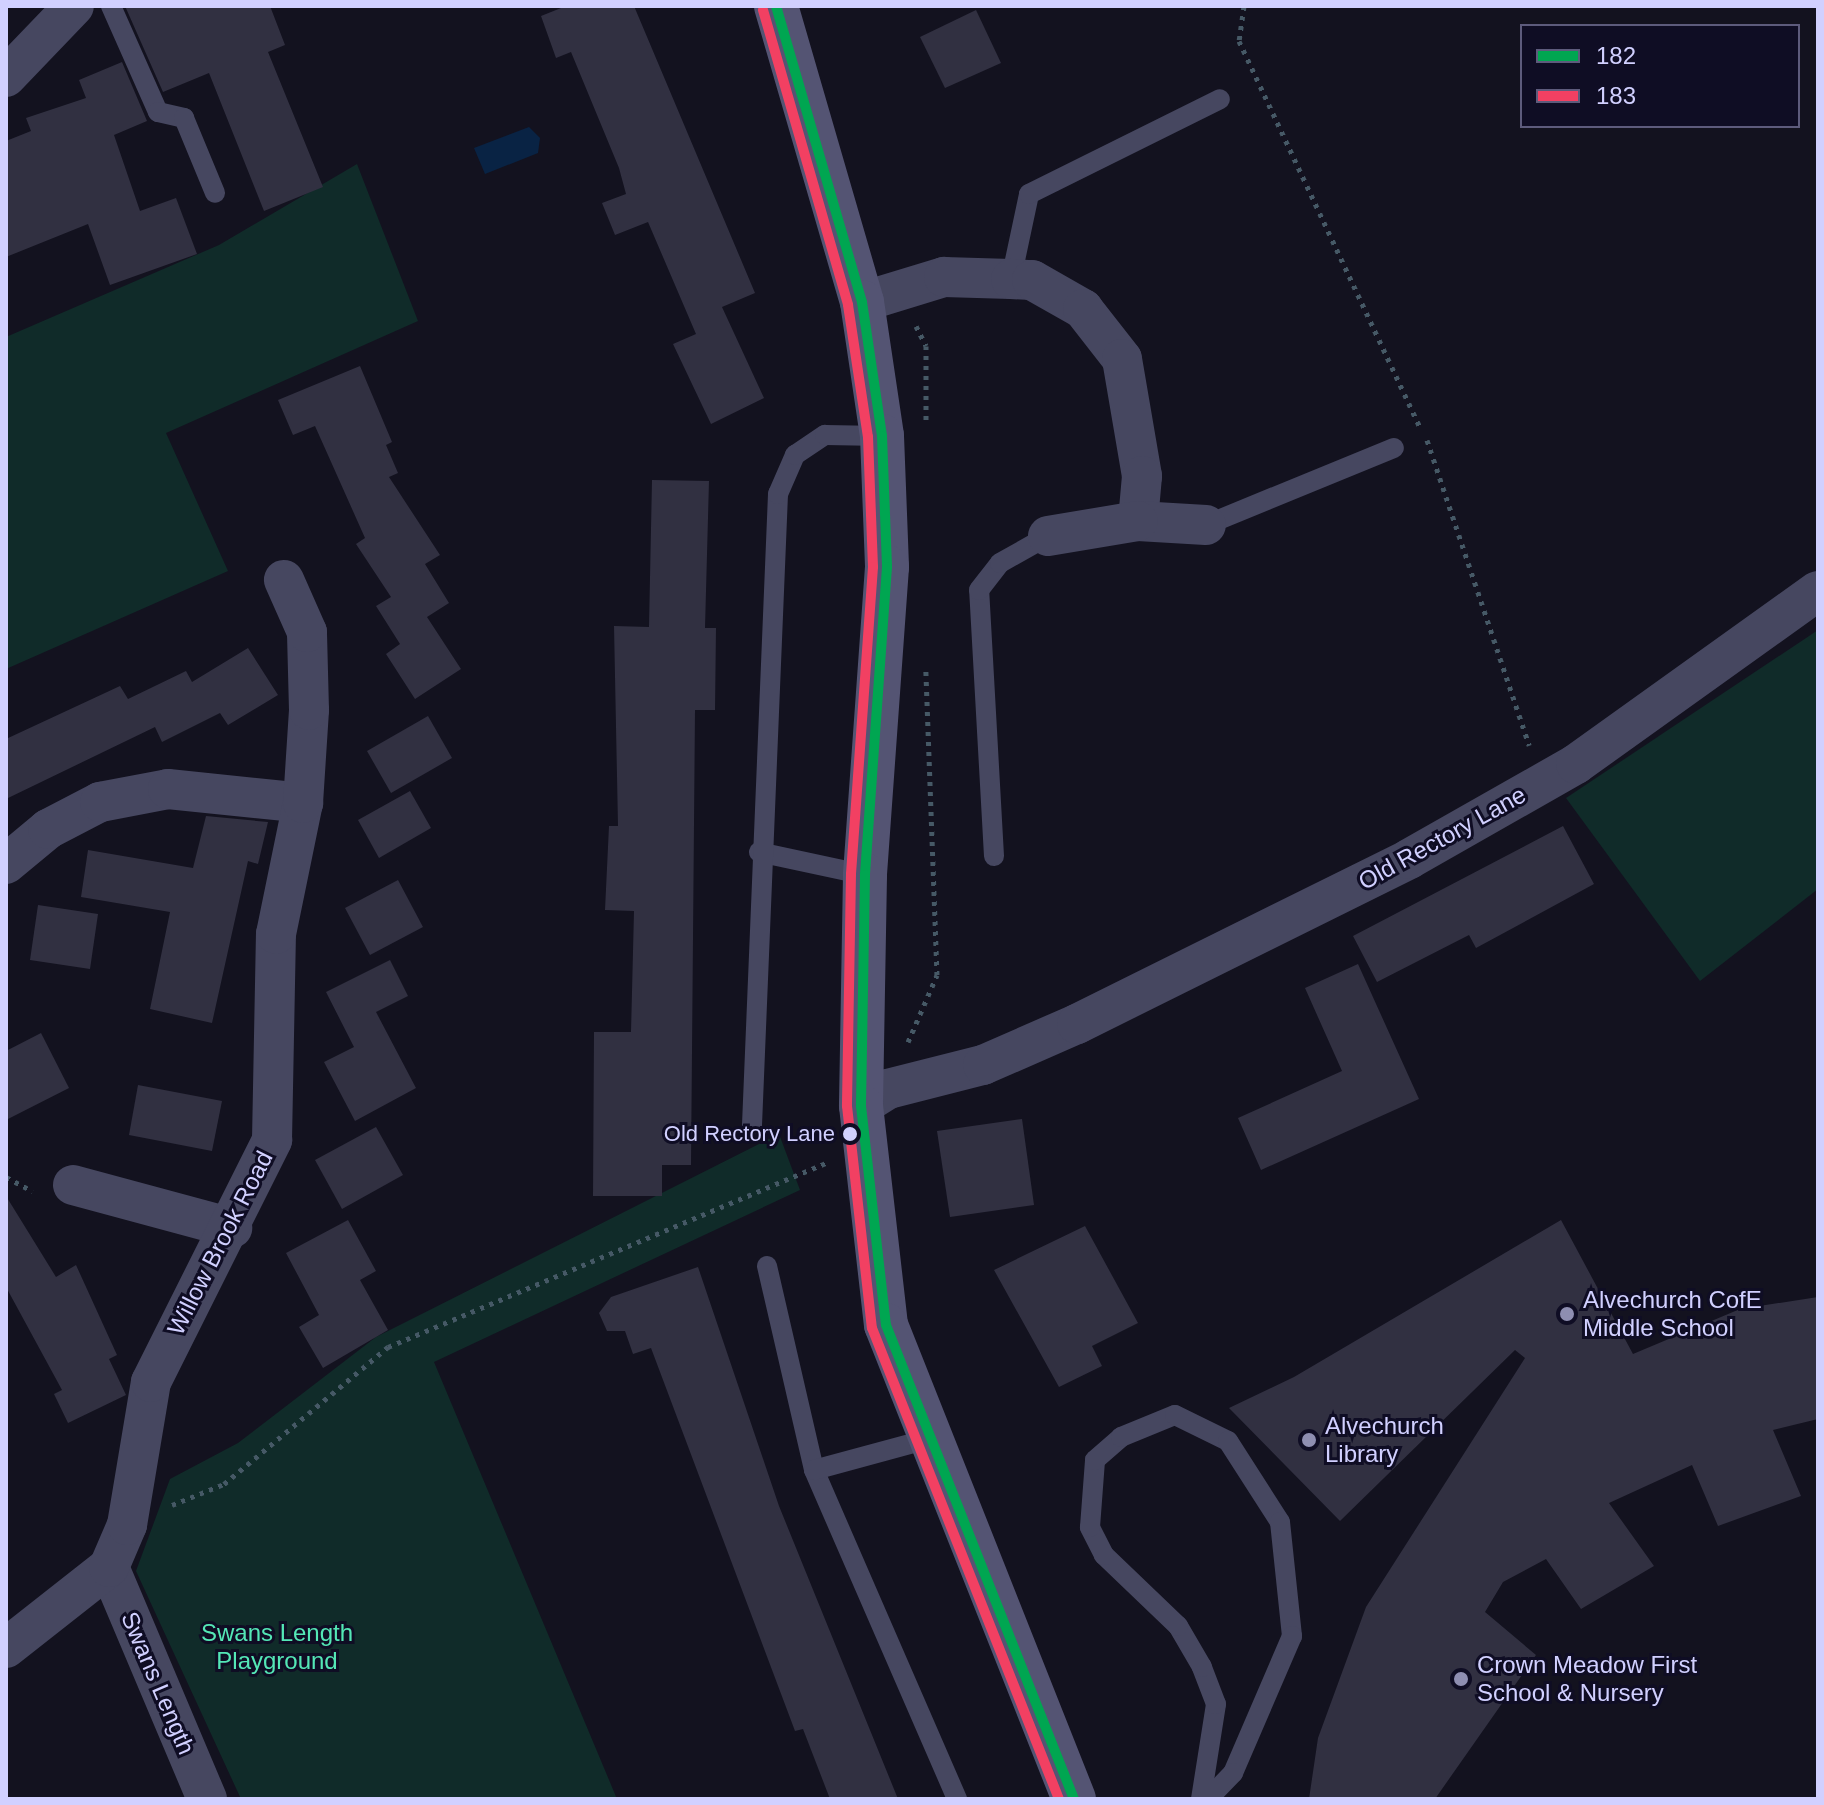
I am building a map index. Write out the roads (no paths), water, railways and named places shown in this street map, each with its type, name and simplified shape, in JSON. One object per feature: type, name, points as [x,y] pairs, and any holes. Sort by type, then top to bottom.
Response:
[{"type":"main road","points":[[776,6],[862,302],[882,436],[887,567],[865,875],[880,1097],[869,1165],[886,1325],[928,1439],[1074,1799]]},
{"type":"street","points":[[6,77],[74,6]]},
{"type":"street","points":[[862,302],[944,277],[1011,279],[1032,280],[1083,309],[1122,359],[1142,476],[1138,521]]},
{"type":"street","points":[[1048,536],[1138,521],[1206,525]]},
{"type":"street","name":"Willow Brook Road","points":[[109,1567],[127,1525],[151,1382],[181,1311],[232,1228],[272,1140],[276,934],[303,803],[307,632],[284,580]]},
{"type":"street","name":"Old Rectory Lane","points":[[880,1097],[983,1065],[1077,1024],[1515,798],[1576,764],[1818,591]]},
{"type":"street","points":[[6,864],[48,829],[100,802],[168,789],[303,803]]},
{"type":"street","points":[[73,1185],[232,1228]]},
{"type":"street","points":[[6,1648],[109,1567]]},
{"type":"street","name":"Swans Length","points":[[109,1567],[207,1799]]},
{"type":"lane","points":[[111,6],[158,112],[184,118],[215,193]]},
{"type":"lane","points":[[1011,279],[1029,194],[1220,99]]},
{"type":"lane","points":[[752,1125],[759,852],[778,494],[795,455],[825,435],[882,436]]},
{"type":"lane","points":[[1206,525],[1394,448]]},
{"type":"lane","points":[[994,856],[979,590],[1000,563],[1048,536]]},
{"type":"lane","points":[[759,852],[865,875]]},
{"type":"lane","points":[[767,1266],[814,1470],[957,1799]]},
{"type":"lane","points":[[1201,1799],[1216,1704],[1202,1667],[1178,1626],[1104,1555],[1090,1527],[1095,1460],[1121,1437],[1175,1415],[1228,1441],[1280,1522],[1292,1636],[1233,1773],[1208,1799]]},
{"type":"lane","points":[[814,1470],[928,1439]]},
{"type":"water","points":[[529,127],[540,138],[538,153],[485,174],[474,148]]},
{"type":"place","name":"Old Rectory Lane","points":[[850,1134]]},
{"type":"place","name":"Alvechurch CofE Middle School","points":[[1567,1314]]},
{"type":"place","name":"Alvechurch Library","points":[[1309,1440]]},
{"type":"place","name":"Crown Meadow First School & Nursery","points":[[1461,1679]]},
{"type":"park label","name":"Swans Length Playground","points":[[277,1647]]}]
